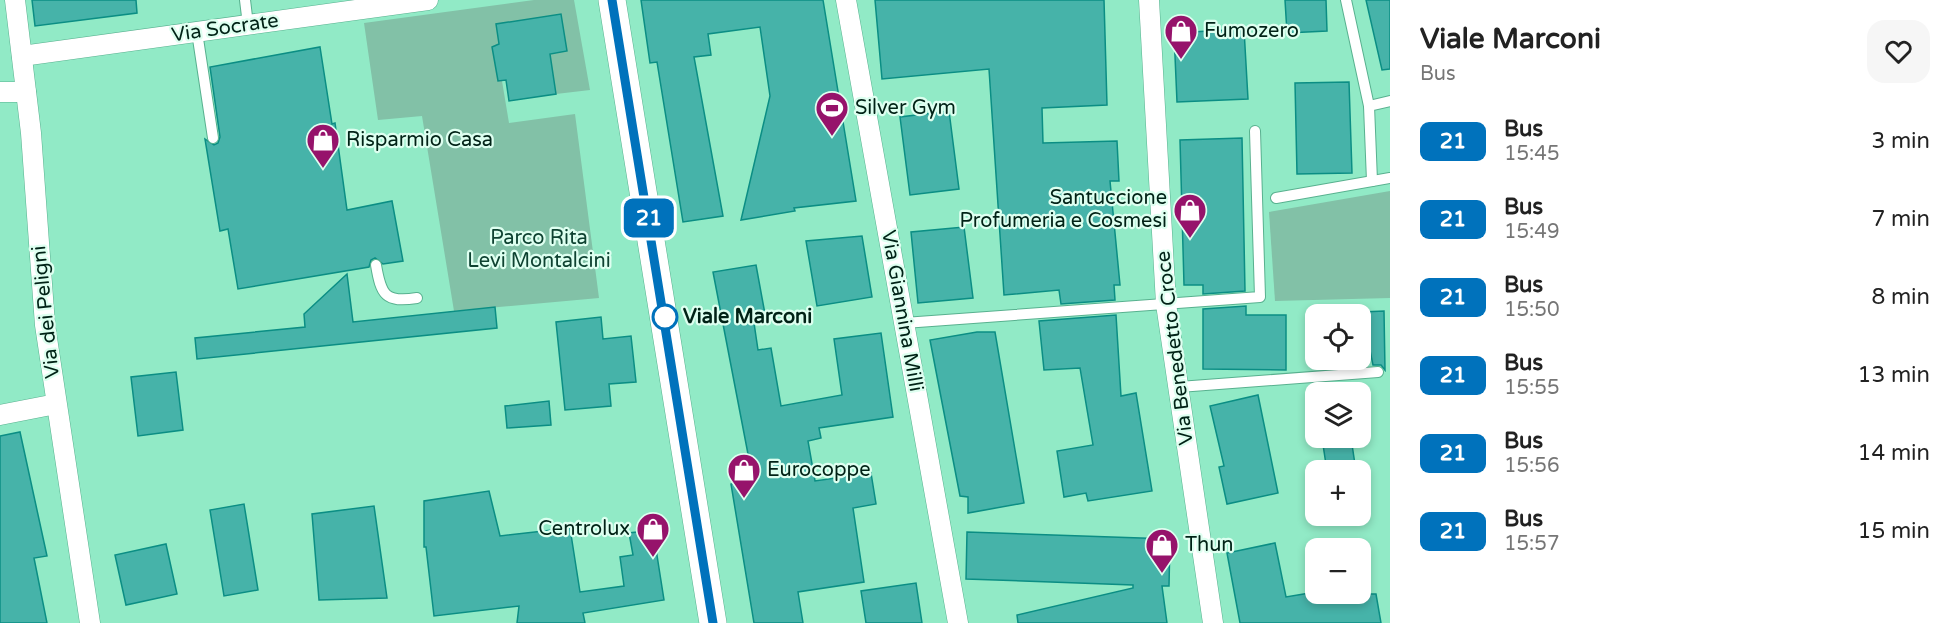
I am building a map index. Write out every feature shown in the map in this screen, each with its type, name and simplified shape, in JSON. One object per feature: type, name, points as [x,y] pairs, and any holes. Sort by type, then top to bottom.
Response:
[{"type":"main road","points":[[612,0],[713,623]]},
{"type":"street","name":"Via dei Peligni","points":[[15,0],[26,92],[45,325],[90,623]]},
{"type":"street","name":"Via Socrate","points":[[22,56],[428,0]]},
{"type":"street","name":"Via Giannina Milli","points":[[846,0],[958,623]]},
{"type":"street","name":"Via Benedetto Croce","points":[[1149,0],[1166,304],[1213,623]]},
{"type":"street","points":[[0,93],[26,92]]},
{"type":"street","points":[[0,415],[56,404]]},
{"type":"lane","points":[[245,0],[248,25]]},
{"type":"lane","points":[[1346,0],[1369,106],[1372,181]]},
{"type":"lane","points":[[197,32],[213,138]]},
{"type":"lane","points":[[1369,106],[1390,101]]},
{"type":"lane","points":[[904,323],[1260,297],[1255,131]]},
{"type":"lane","points":[[1276,198],[1390,178]]},
{"type":"lane","points":[[376,265],[380,287],[388,297],[400,301],[417,298]]},
{"type":"lane","points":[[1179,387],[1378,372]]},
{"type":"green space","name":"Parco Rita Levi Montalcini","points":[[534,0],[574,0],[590,90],[556,94],[550,54],[566,51],[560,15],[496,24],[499,43],[493,48],[498,81],[502,81],[509,123],[575,114],[599,298],[454,311],[422,116],[378,120],[364,23]]},
{"type":"green space","points":[[1390,191],[1390,298],[1275,301],[1269,212]]},
{"type":"building","points":[[32,0],[136,0],[137,13],[35,26]]},
{"type":"building","points":[[641,0],[823,0],[856,201],[794,208],[795,211],[741,220],[770,96],[760,27],[708,34],[711,55],[694,57],[723,216],[683,222],[657,62],[650,63]]},
{"type":"building","points":[[875,0],[1104,0],[1107,105],[1042,108],[1043,143],[1117,141],[1119,181],[1110,181],[1120,285],[1114,285],[1115,300],[1061,304],[1059,290],[1004,295],[989,69],[882,79]]},
{"type":"building","points":[[1285,0],[1326,0],[1327,31],[1287,33]]},
{"type":"building","points":[[1366,0],[1390,0],[1390,69],[1382,70]]},
{"type":"building","points":[[561,14],[567,51],[550,54],[556,94],[509,101],[506,80],[498,81],[492,47],[499,44],[496,24]]},
{"type":"building","points":[[1244,29],[1248,99],[1177,102],[1174,33]]},
{"type":"building","points":[[320,47],[332,124],[335,123],[347,210],[392,201],[403,261],[383,264],[375,258],[371,260],[369,267],[238,289],[228,229],[220,231],[205,139],[214,145],[218,143],[220,137],[210,67]]},
{"type":"building","points":[[1349,82],[1352,173],[1297,174],[1295,83]]},
{"type":"building","points":[[949,111],[959,189],[910,195],[900,117]]},
{"type":"building","points":[[1242,138],[1245,291],[1203,294],[1203,285],[1184,285],[1180,140]]},
{"type":"building","points":[[964,227],[973,298],[918,303],[911,232]]},
{"type":"building","points":[[862,236],[872,297],[817,306],[806,241]]},
{"type":"building","points":[[756,265],[765,314],[753,316],[758,350],[771,348],[781,406],[842,395],[834,339],[881,333],[893,417],[819,428],[821,438],[808,441],[815,481],[871,473],[876,504],[853,508],[864,582],[798,592],[803,623],[754,623],[731,484],[753,480],[713,272]]},
{"type":"building","points":[[347,274],[353,322],[495,307],[497,328],[197,359],[195,338],[305,327],[304,314]]},
{"type":"building","points":[[1246,306],[1246,315],[1286,315],[1286,370],[1203,369],[1203,309]]},
{"type":"building","points":[[1384,311],[1385,370],[1381,365],[1373,365],[1371,312]]},
{"type":"building","points":[[1116,315],[1121,396],[1136,393],[1152,491],[1088,501],[1086,493],[1064,497],[1057,451],[1093,445],[1080,368],[1044,370],[1039,321]]},
{"type":"building","points":[[601,317],[603,339],[631,336],[636,382],[609,384],[611,406],[565,410],[556,322]]},
{"type":"building","points":[[977,332],[995,332],[1024,503],[968,513],[968,497],[960,496],[930,340]]},
{"type":"building","points":[[176,372],[183,430],[138,436],[131,377]]},
{"type":"building","points":[[1258,395],[1278,493],[1227,504],[1219,467],[1224,466],[1210,406]]},
{"type":"building","points":[[549,401],[551,425],[507,428],[505,406]]},
{"type":"building","points":[[20,432],[47,556],[34,558],[47,623],[0,623],[0,436]]},
{"type":"building","points":[[1324,448],[1353,448],[1354,460],[1325,460]]},
{"type":"building","points":[[489,491],[500,536],[570,528],[580,592],[624,586],[620,557],[633,555],[629,533],[653,530],[664,600],[583,613],[585,623],[517,623],[519,606],[434,616],[426,547],[424,547],[424,501]]},
{"type":"building","points":[[244,504],[258,590],[224,596],[210,510]]},
{"type":"building","points":[[374,506],[387,598],[319,600],[312,514]]},
{"type":"building","points":[[967,532],[1170,539],[1169,586],[1162,586],[1167,623],[1018,623],[1017,615],[1133,588],[1133,585],[966,579]]},
{"type":"building","points":[[1275,543],[1286,597],[1305,594],[1305,604],[1371,604],[1371,594],[1376,594],[1381,623],[1240,623],[1227,553]]},
{"type":"building","points":[[166,544],[177,594],[126,605],[115,555]]},
{"type":"building","points":[[916,583],[922,623],[866,623],[861,591]]},
{"type":"bus line","name":"21","points":[[612,0],[656,258],[713,623]]},
{"type":"place","name":"Fumozero","points":[[1181,60]]},
{"type":"place","name":"Silver Gym","points":[[832,137]]},
{"type":"place","name":"Risparmio Casa","points":[[323,169]]},
{"type":"place","name":"Santuccione Profumeria e Cosmesi","points":[[1190,239]]},
{"type":"place","name":"Viale Marconi","points":[[665,317]]},
{"type":"place","name":"Eurocoppe","points":[[744,499]]},
{"type":"place","name":"Centrolux","points":[[653,558]]},
{"type":"place","name":"Thun","points":[[1162,574]]}]
